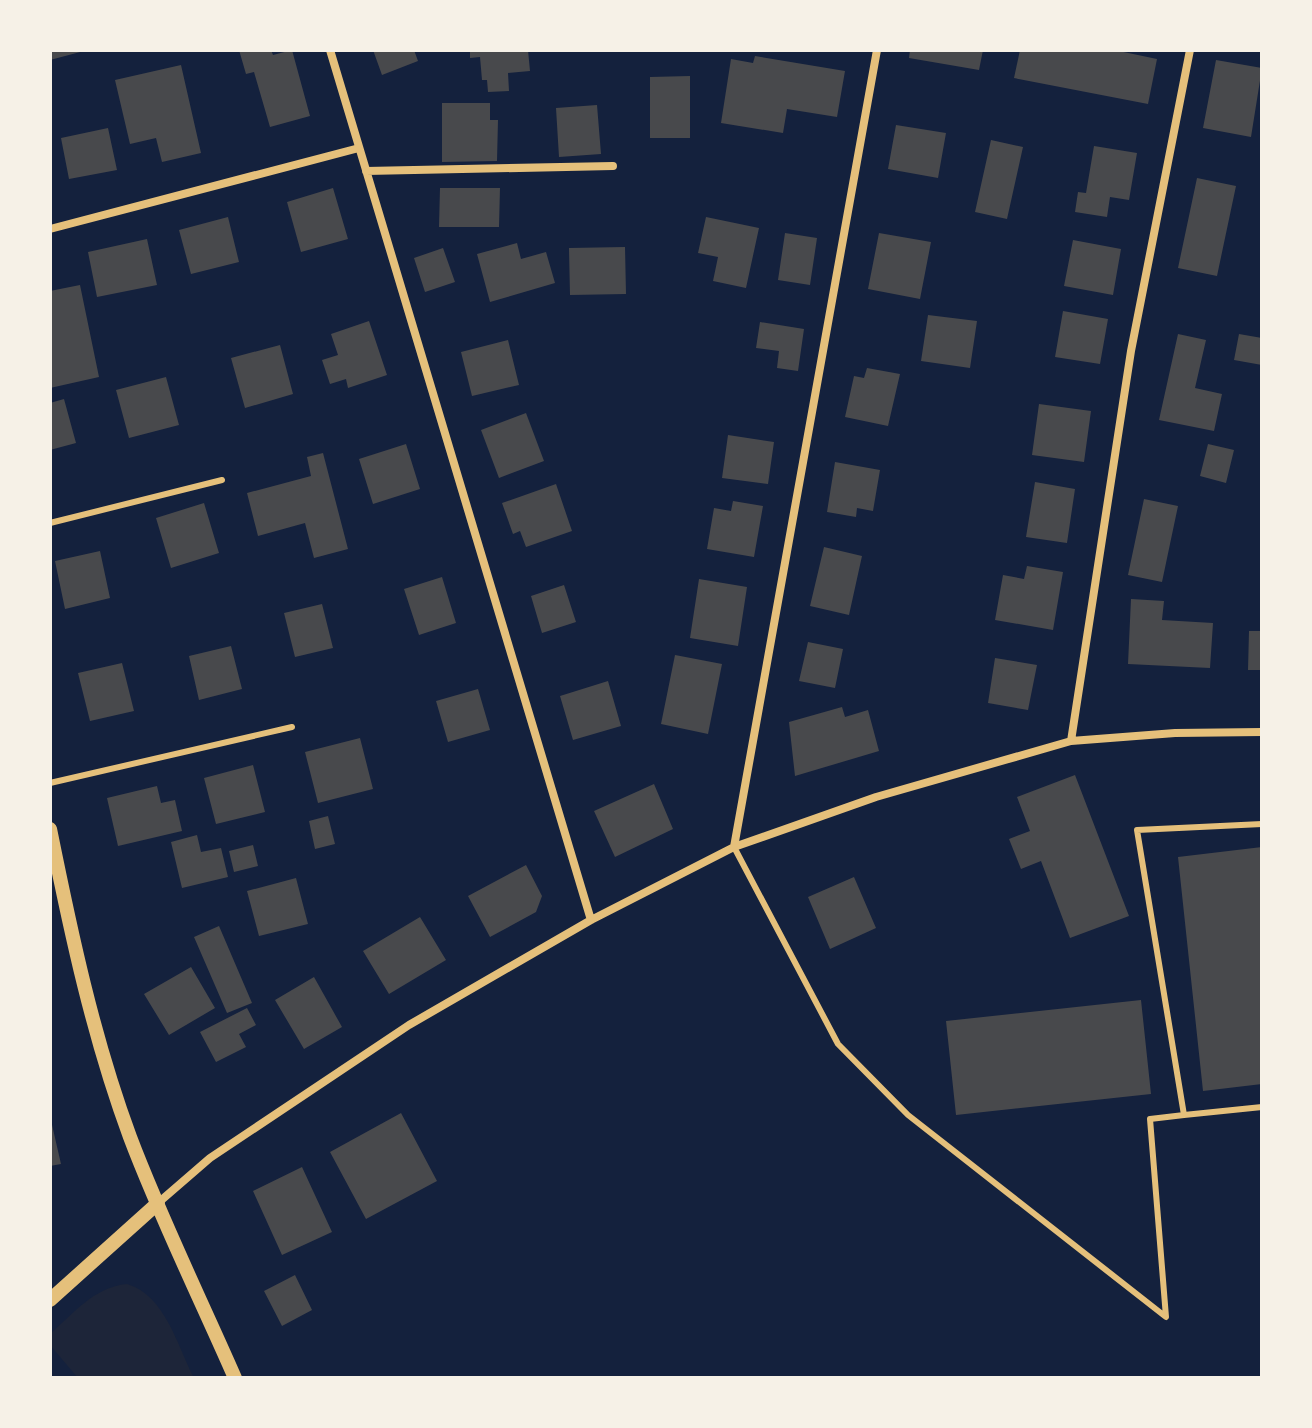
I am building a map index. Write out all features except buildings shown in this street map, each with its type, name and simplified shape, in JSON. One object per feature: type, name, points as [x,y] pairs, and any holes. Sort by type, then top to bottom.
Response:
[{"type":"street","points":[[330,50],[591,920]]},
{"type":"street","points":[[734,847],[877,50]]},
{"type":"street","points":[[1071,741],[1131,351],[1190,50]]},
{"type":"street","points":[[50,229],[359,148]]},
{"type":"street","points":[[366,171],[613,166]]},
{"type":"street","points":[[50,1300],[210,1158],[409,1025],[591,920],[734,847],[876,797],[1071,741],[1175,733],[1262,732]]},
{"type":"street","points":[[50,829],[72,938],[106,1067],[131,1139],[235,1378]]},
{"type":"lane","points":[[50,523],[222,480]]},
{"type":"lane","points":[[50,783],[292,727]]},
{"type":"lane","points":[[1184,1115],[1137,830],[1262,824]]},
{"type":"lane","points":[[734,847],[838,1044],[908,1115],[1166,1317],[1150,1119],[1262,1107]]},
{"type":"shaded area","points":[[127,1284],[140,1290],[160,1310],[194,1378],[78,1378],[50,1345],[50,1334],[85,1303],[104,1290]]}]
